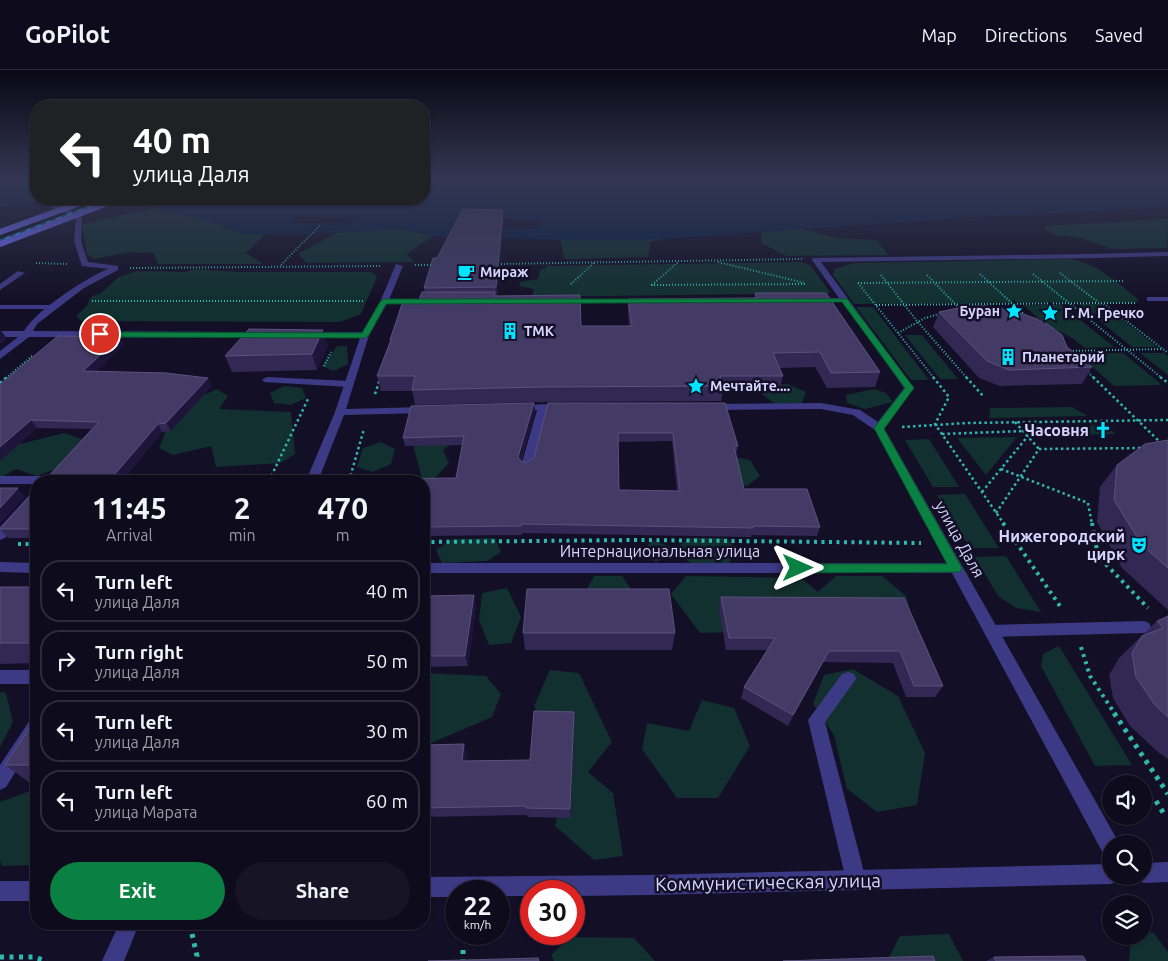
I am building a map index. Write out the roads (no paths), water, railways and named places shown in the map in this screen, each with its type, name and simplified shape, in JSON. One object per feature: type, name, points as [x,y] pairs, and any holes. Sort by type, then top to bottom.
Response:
[{"type":"main road","points":[[0,232],[31,221]]},
{"type":"main road","points":[[0,244],[61,221]]},
{"type":"street","points":[[0,356],[27,334],[33,323],[61,301],[81,286],[115,268],[84,264],[78,250],[76,230],[78,221]]},
{"type":"street","points":[[702,407],[822,406],[856,412],[879,428],[909,388],[816,260],[1168,254]]},
{"type":"street","points":[[314,475],[340,412],[365,335],[384,302],[398,266]]},
{"type":"street","points":[[0,288],[21,273]]},
{"type":"street","points":[[1150,299],[1168,298]]},
{"type":"street","points":[[806,300],[846,303]]},
{"type":"street","points":[[551,301],[650,301]]},
{"type":"street","points":[[384,302],[424,302]]},
{"type":"street","points":[[0,307],[54,307]]},
{"type":"street","points":[[0,334],[272,335]]},
{"type":"street","points":[[300,335],[365,335]]},
{"type":"street","points":[[267,380],[349,384]]},
{"type":"street","points":[[528,466],[543,407]]},
{"type":"street","points":[[504,408],[573,407]]},
{"type":"street","points":[[340,412],[437,410]]},
{"type":"street","name":"улица Даля","points":[[879,428],[1104,835]]},
{"type":"street","points":[[0,480],[30,480]]},
{"type":"street","points":[[0,535],[30,502]]},
{"type":"street","points":[[0,567],[30,568]]},
{"type":"street","name":"Интернациональная улица","points":[[430,568],[956,568]]},
{"type":"street","points":[[991,630],[1076,630],[1144,627]]},
{"type":"street","points":[[0,677],[30,677]]},
{"type":"street","points":[[848,680],[816,720],[856,880]]},
{"type":"street","points":[[0,781],[30,734]]},
{"type":"street","points":[[1152,873],[1168,872]]},
{"type":"street","name":"Коммунистическая улица","points":[[430,887],[648,885],[1102,874]]},
{"type":"street","points":[[0,892],[30,891]]},
{"type":"street","points":[[113,961],[126,930]]},
{"type":"water","points":[[208,221],[925,221],[662,239],[560,240],[433,236],[403,229],[311,234],[242,234]]},
{"type":"railway","points":[[0,241],[54,221]]},
{"type":"place","name":"Мираж","points":[[466,272]]},
{"type":"place","name":"Буран","points":[[1014,311]]},
{"type":"place","name":"Г. М. Гречко","points":[[1050,313]]},
{"type":"place","name":"ТМК","points":[[510,331]]},
{"type":"place","name":"Планетарий","points":[[1008,357]]},
{"type":"place","name":"Мечтайте....","points":[[696,386]]},
{"type":"place","name":"Часовня","points":[[1103,430]]},
{"type":"place","name":"Нижегородский цирк","points":[[1139,545]]}]
